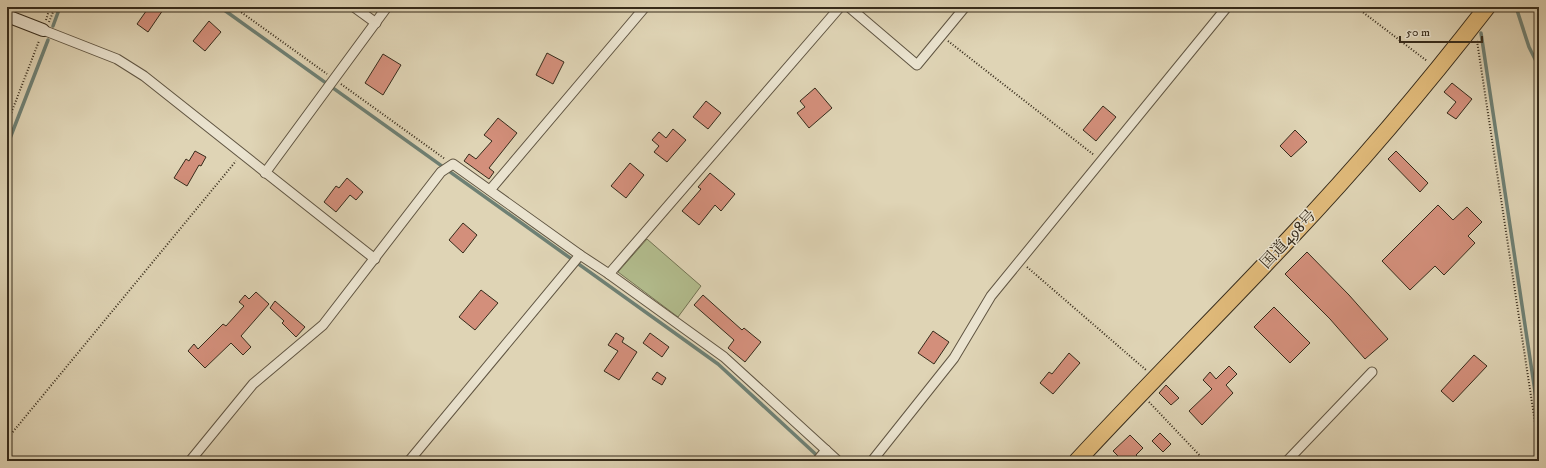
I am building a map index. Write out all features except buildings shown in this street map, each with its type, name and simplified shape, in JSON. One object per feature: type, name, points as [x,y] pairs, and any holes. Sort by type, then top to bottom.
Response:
[{"type":"highway","name":"国道498号","points":[[1077,461],[1140,393],[1290,238],[1438,70],[1487,7]]},
{"type":"street","points":[[354,7],[376,23]]},
{"type":"street","points":[[265,173],[387,7]]},
{"type":"street","points":[[490,190],[645,7]]},
{"type":"street","points":[[609,274],[840,7]]},
{"type":"street","points":[[849,7],[917,65],[965,7]]},
{"type":"street","points":[[872,461],[954,358],[991,296],[1227,7]]},
{"type":"street","points":[[7,16],[118,59],[144,76],[374,259]]},
{"type":"street","points":[[190,461],[253,384],[323,325],[441,172],[453,164],[724,357],[838,461]]},
{"type":"street","points":[[409,461],[580,255]]},
{"type":"street","points":[[1288,461],[1372,372]]},
{"type":"street","points":[[817,461],[826,450]]},
{"type":"path","points":[[7,124],[43,30],[50,7]]},
{"type":"path","points":[[43,30],[48,24],[55,7]]},
{"type":"path","points":[[234,7],[453,164]]},
{"type":"path","points":[[1356,7],[1438,70]]},
{"type":"path","points":[[1471,28],[1476,34],[1536,429]]},
{"type":"path","points":[[941,35],[1102,161]]},
{"type":"path","points":[[7,439],[242,154]]},
{"type":"path","points":[[1020,261],[1155,378]]},
{"type":"path","points":[[1140,393],[1205,461]]},
{"type":"green space","points":[[647,239],[701,286],[678,317],[618,272]]},
{"type":"waterway","points":[[53,26],[60,7]]},
{"type":"waterway","points":[[220,7],[718,364],[823,461]]},
{"type":"waterway","points":[[1516,7],[1529,47],[1539,67]]},
{"type":"waterway","points":[[1481,33],[1539,418]]},
{"type":"waterway","points":[[7,146],[48,40]]},
{"type":"waterway","points":[[1539,114],[1537,124],[1539,135]]}]
